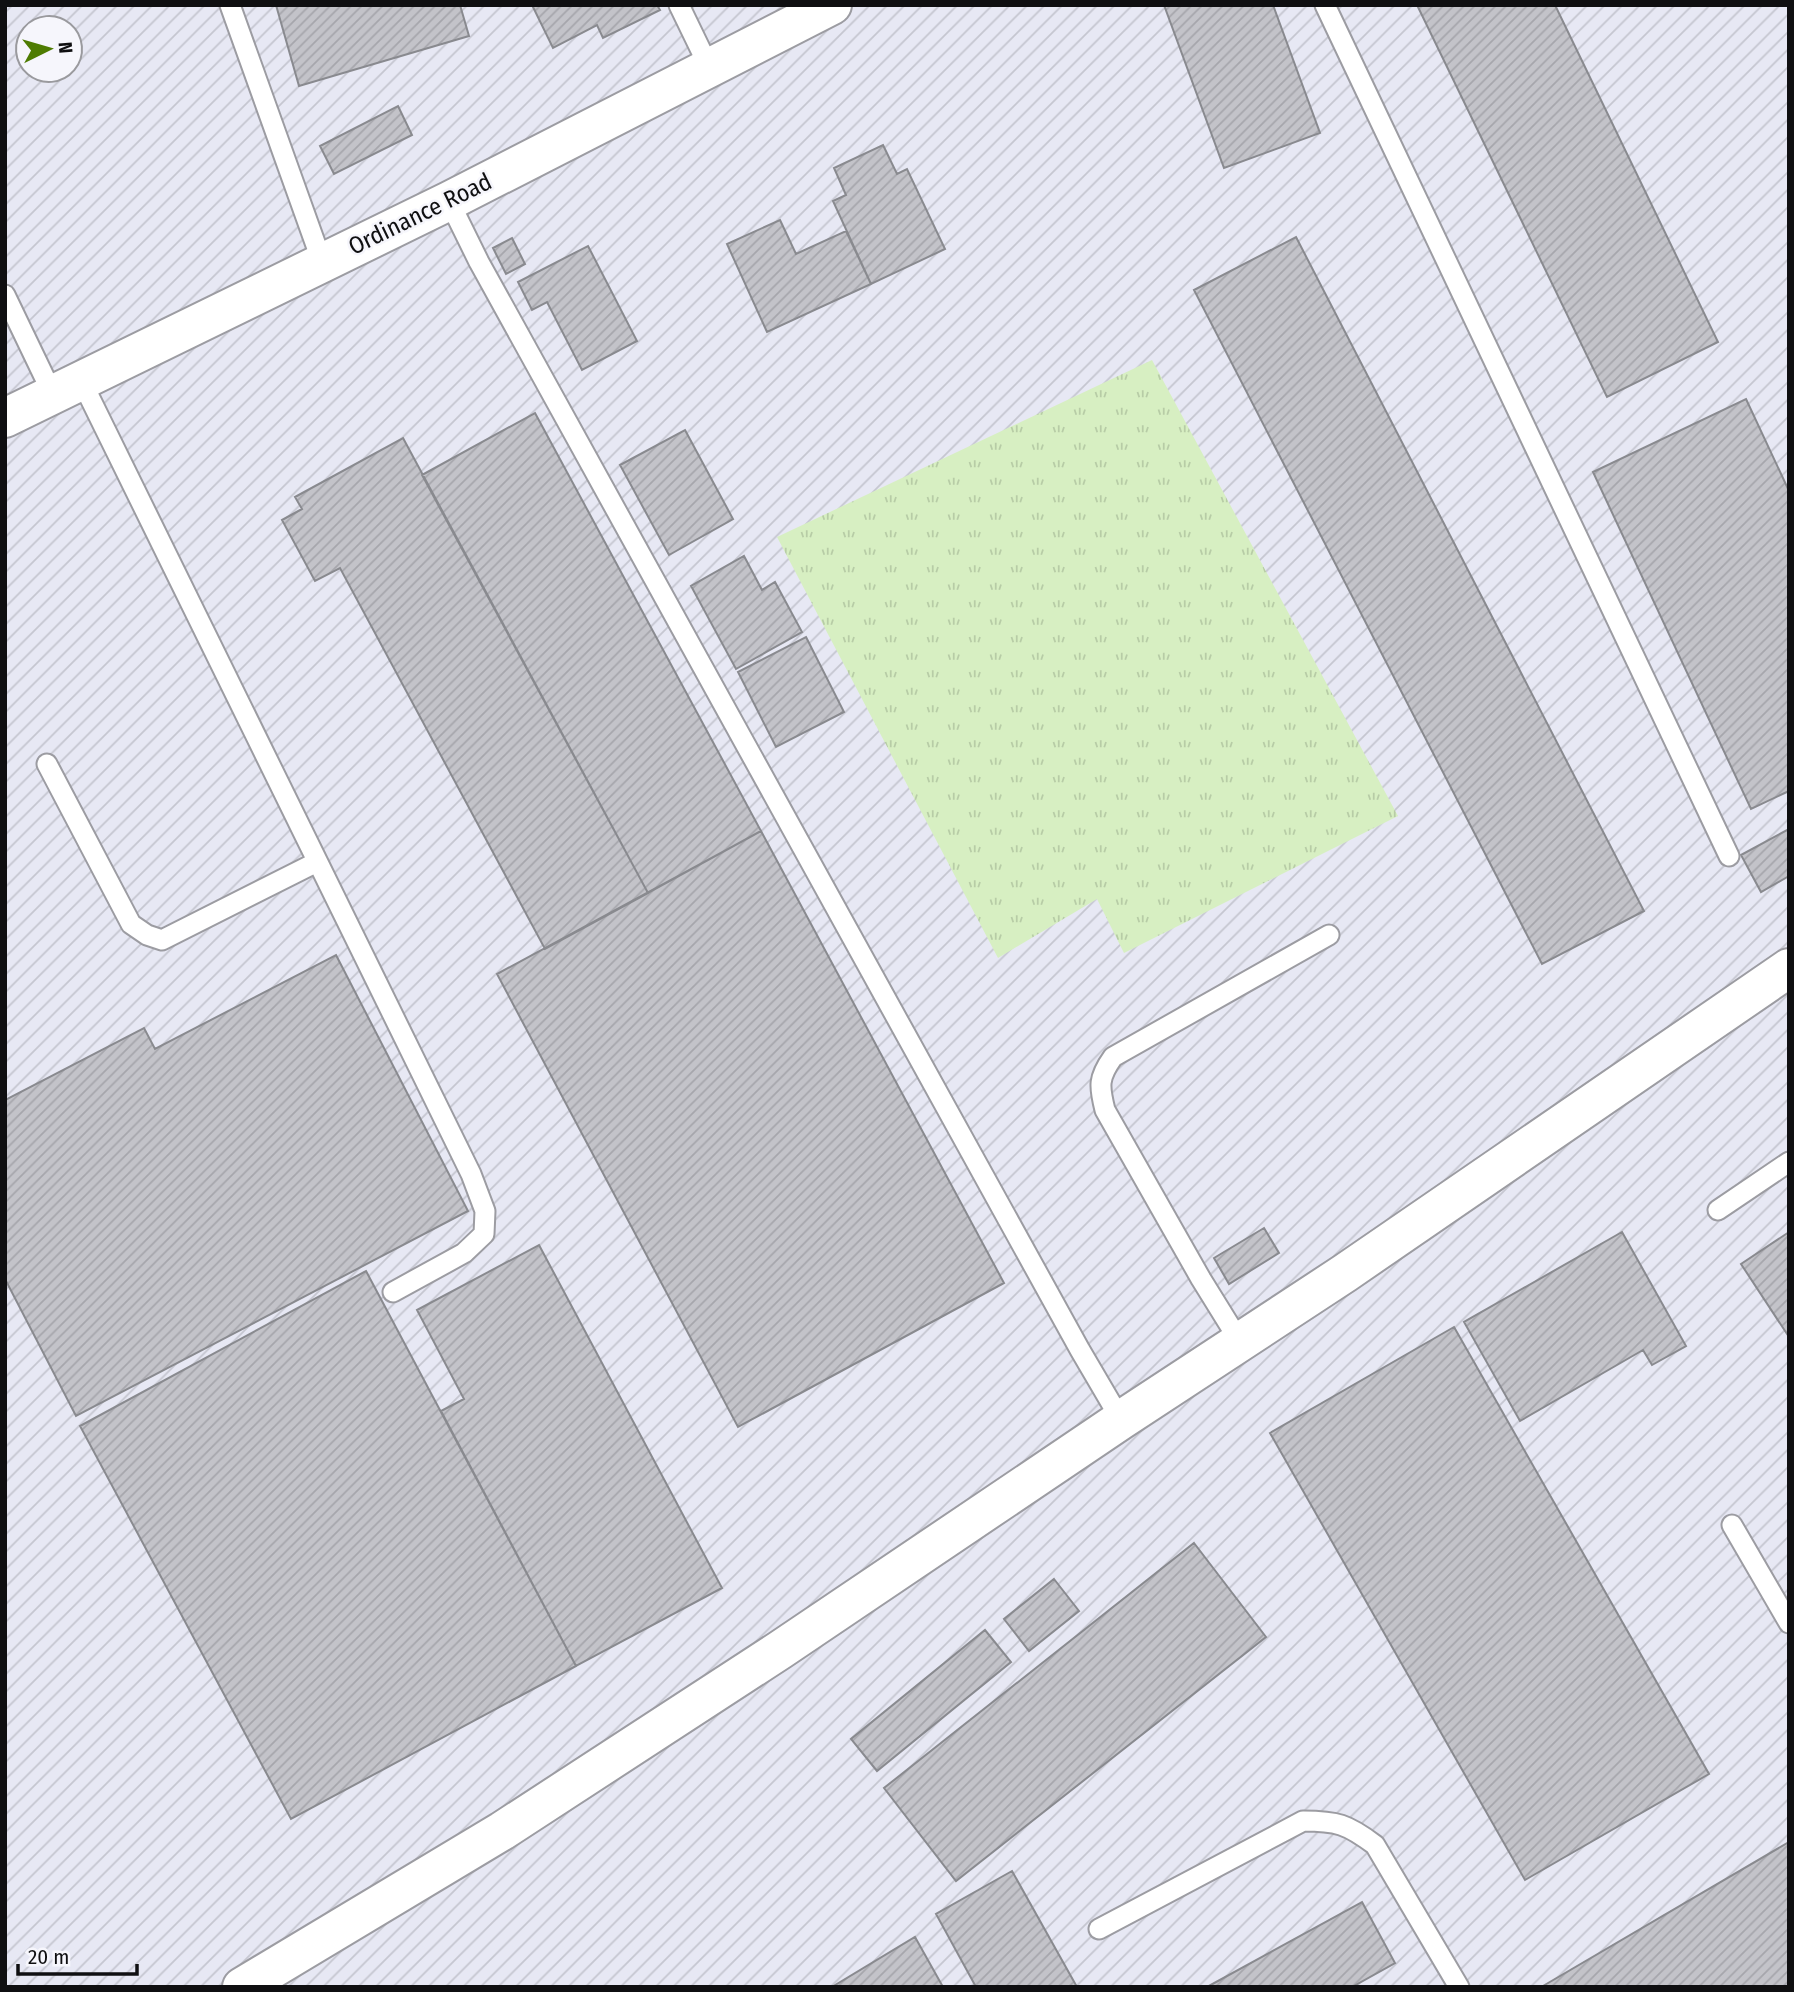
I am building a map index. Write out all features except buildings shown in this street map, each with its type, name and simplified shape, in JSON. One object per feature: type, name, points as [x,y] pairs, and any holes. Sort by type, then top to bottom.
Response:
[{"type":"street","name":"Ordinance Road","points":[[5,418],[449,201],[832,5]]},
{"type":"street","points":[[242,1987],[502,1831],[780,1650],[1345,1273],[1789,968]]},
{"type":"lane","points":[[230,5],[322,262]]},
{"type":"lane","points":[[679,5],[709,67]]},
{"type":"lane","points":[[1325,5],[1730,856]]},
{"type":"lane","points":[[449,201],[486,274],[1073,1338],[1121,1420]]},
{"type":"lane","points":[[5,295],[67,389],[317,862],[471,1174],[485,1211],[484,1234],[464,1253],[393,1292]]},
{"type":"lane","points":[[47,764],[131,924],[147,936],[162,940],[317,862]]},
{"type":"lane","points":[[1240,1342],[1105,1110],[1100,1087],[1103,1070],[1113,1057],[1329,935]]},
{"type":"lane","points":[[1718,1210],[1789,1162]]},
{"type":"lane","points":[[1732,1525],[1789,1623]]},
{"type":"lane","points":[[1099,1929],[1303,1821],[1332,1821],[1357,1831],[1375,1845],[1459,1987]]},
{"type":"shaded area","points":[[5,5],[1789,5],[1789,1987],[5,1987]]},
{"type":"green space","points":[[1152,360],[1398,816],[1124,953],[1097,899],[998,958],[777,537]]}]
